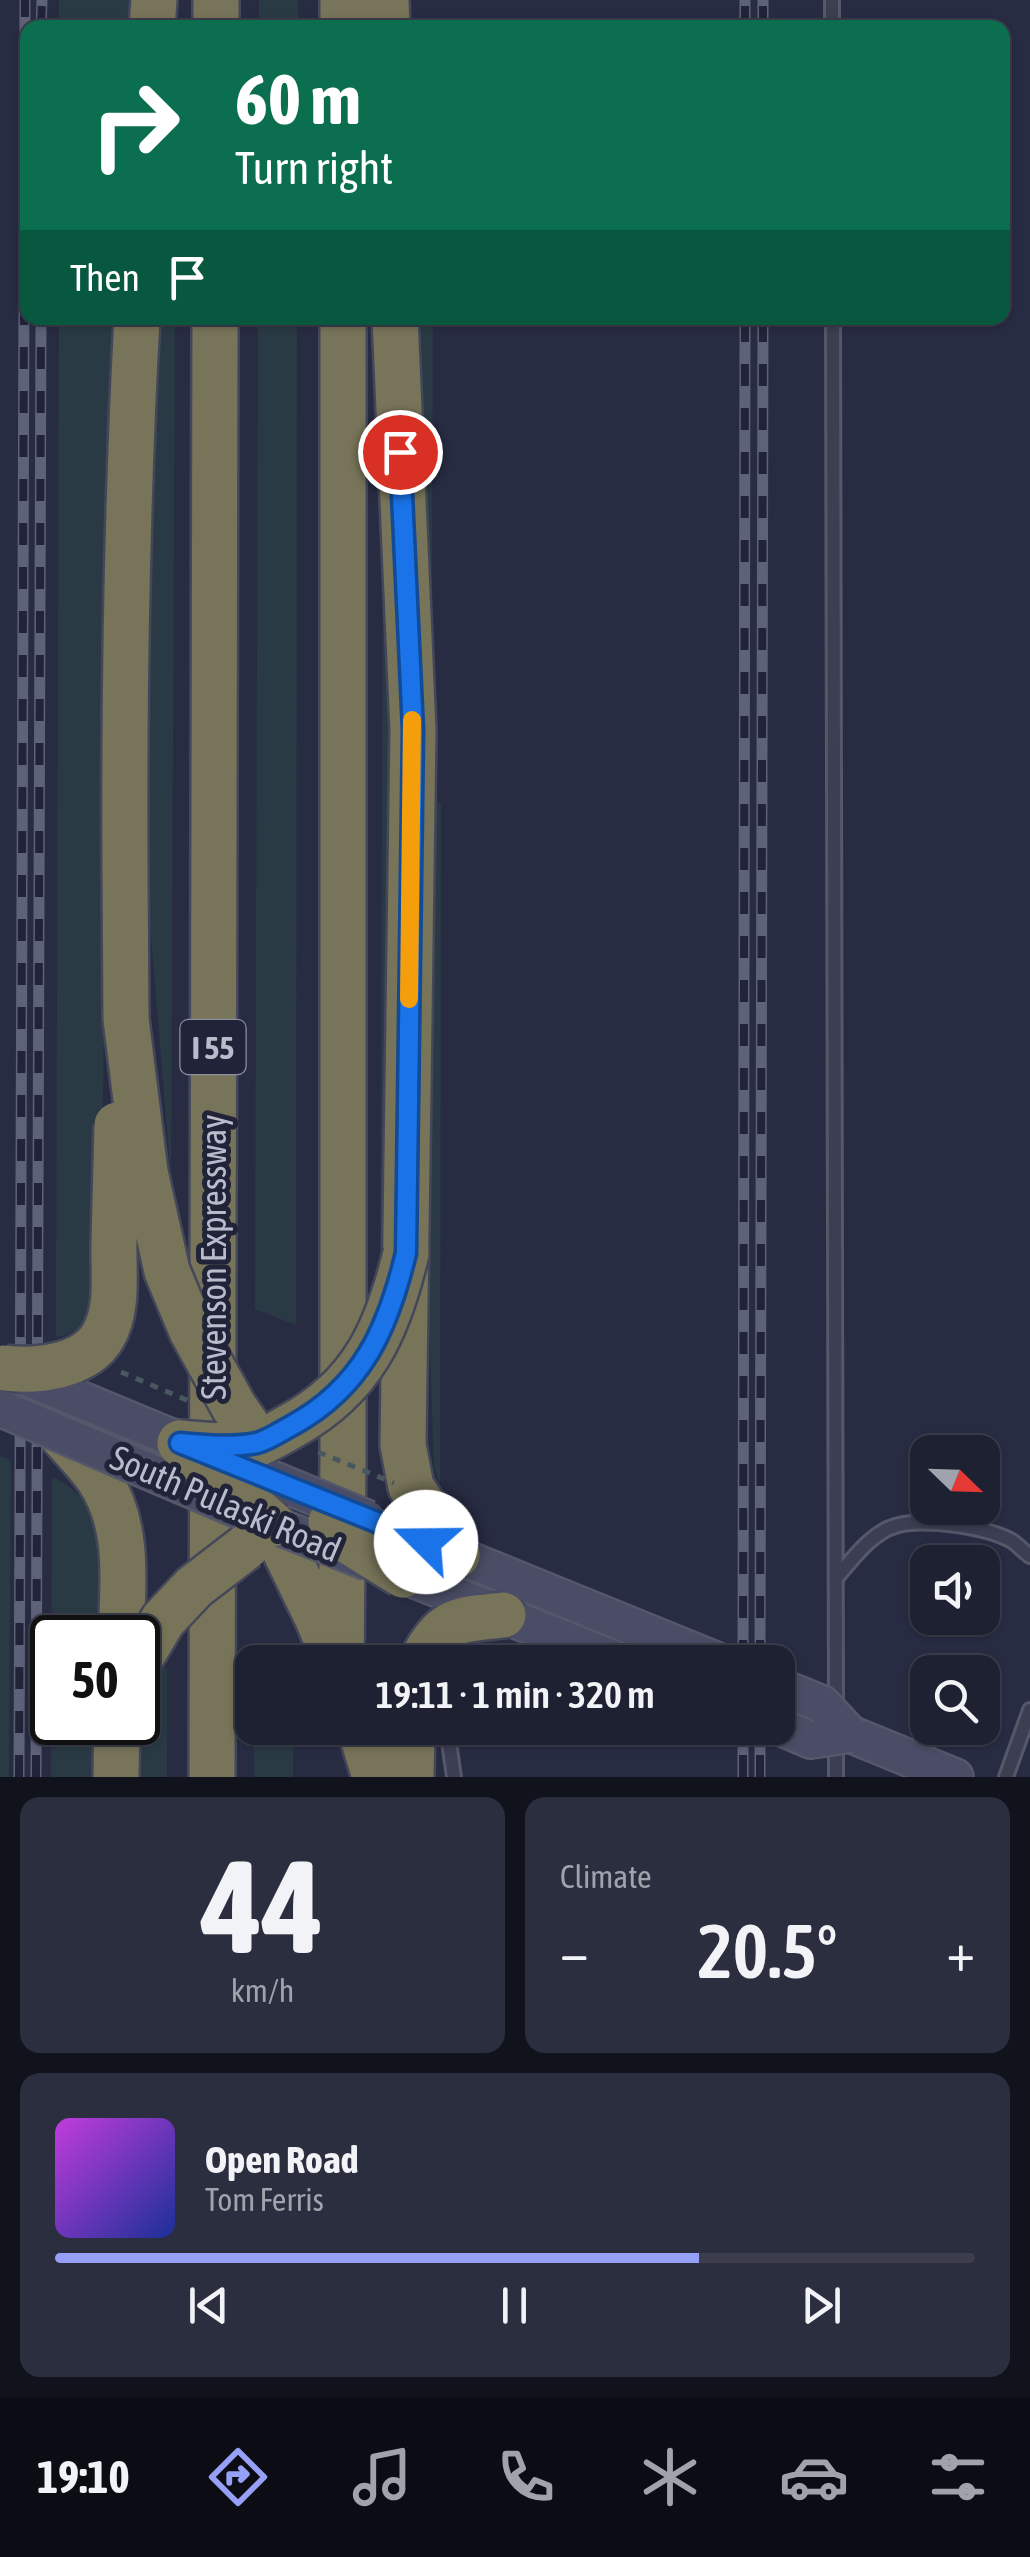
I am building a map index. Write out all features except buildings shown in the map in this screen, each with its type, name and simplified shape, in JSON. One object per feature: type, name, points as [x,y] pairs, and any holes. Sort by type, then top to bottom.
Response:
[{"type":"highway","points":[[136,325],[126,584],[126,1019],[144,1172],[166,1272],[200,1346],[302,1513],[318,1619],[330,1645]]},
{"type":"highway","name":"Stevenson Expressway","points":[[212,1777],[215,325]]},
{"type":"highway","points":[[338,1645],[343,1460],[343,325]]},
{"type":"highway","points":[[396,325],[413,730],[403,1446],[411,1487],[457,1554]]},
{"type":"highway","points":[[1,1381],[84,1356],[103,1337],[114,1306],[125,868]]},
{"type":"highway","points":[[59,1432],[185,1422],[225,1446],[259,1442],[304,1419],[332,1397],[360,1366],[383,1331],[396,1298],[406,1253]]},
{"type":"highway","points":[[185,1422],[302,1513],[403,1575]]},
{"type":"highway","points":[[59,1432],[99,1479],[116,1513],[124,1562],[121,1615]]},
{"type":"highway","points":[[160,1625],[194,1586],[246,1547],[302,1513],[457,1554]]},
{"type":"highway","points":[[430,1645],[458,1620],[504,1615]]},
{"type":"highway","points":[[340,1745],[340,1777]]},
{"type":"highway","points":[[365,1745],[374,1777]]},
{"type":"highway","points":[[411,1777],[412,1745]]},
{"type":"main road","name":"South Pulaski Road","points":[[1,1381],[185,1422]]},
{"type":"main road","name":"South Pulaski Road","points":[[1,1381],[59,1432],[302,1513],[403,1575],[578,1645]]},
{"type":"main road","points":[[457,1554],[679,1645]]},
{"type":"main road","points":[[795,1693],[822,1704],[850,1734],[955,1777]]},
{"type":"main road","points":[[795,1733],[811,1740],[850,1734]]},
{"type":"lane","points":[[833,325],[836,1777]]},
{"type":"lane","points":[[836,1578],[864,1546],[892,1526],[930,1520],[1010,1540],[1030,1556]]},
{"type":"lane","points":[[1006,1777],[1030,1710]]},
{"type":"lane","points":[[449,1745],[454,1777]]},
{"type":"path","points":[[109,1367],[185,1422]]},
{"type":"path","points":[[306,1447],[394,1483]]},
{"type":"shaded area","points":[[59,0],[135,0],[134,20],[59,20]]},
{"type":"shaded area","points":[[259,0],[298,0],[298,20],[259,20]]},
{"type":"shaded area","points":[[59,325],[115,325],[104,525],[108,583],[101,1304],[83,1325],[56,1336]]},
{"type":"shaded area","points":[[153,325],[175,325],[171,1177],[146,876]]},
{"type":"shaded area","points":[[258,325],[297,325],[296,1325],[255,1309]]},
{"type":"shaded area","points":[[416,325],[433,325],[431,794],[441,805],[440,1485],[434,1467],[429,1324],[431,795]]},
{"type":"shaded area","points":[[383,533],[389,622],[396,1068],[380,1307]]},
{"type":"shaded area","points":[[0,1456],[11,1460],[9,1777],[0,1777]]},
{"type":"shaded area","points":[[52,1477],[83,1499],[96,1522],[100,1615],[52,1615]]},
{"type":"shaded area","points":[[160,1666],[167,1669],[167,1777],[136,1777],[138,1745],[160,1745]]},
{"type":"shaded area","points":[[51,1745],[101,1745],[101,1777],[51,1777]]},
{"type":"shaded area","points":[[254,1745],[293,1745],[293,1777],[254,1777]]},
{"type":"railway","points":[[25,0],[25,20]]},
{"type":"railway","points":[[41,20],[42,0]]},
{"type":"railway","points":[[745,0],[745,20]]},
{"type":"railway","points":[[763,0],[763,20]]},
{"type":"railway","points":[[19,1777],[24,325]]},
{"type":"railway","points":[[36,1777],[41,325]]},
{"type":"railway","points":[[743,1645],[745,325]]},
{"type":"railway","points":[[760,1645],[763,325]]},
{"type":"railway","points":[[743,1745],[743,1777]]},
{"type":"railway","points":[[760,1745],[760,1777]]},
{"type":"slow traffic","points":[[409,999],[412,720]]},
{"type":"route","points":[[400,452],[413,730],[406,1253],[396,1298],[383,1331],[360,1366],[332,1397],[304,1419],[259,1442],[225,1446],[180,1443],[426,1542]]}]
